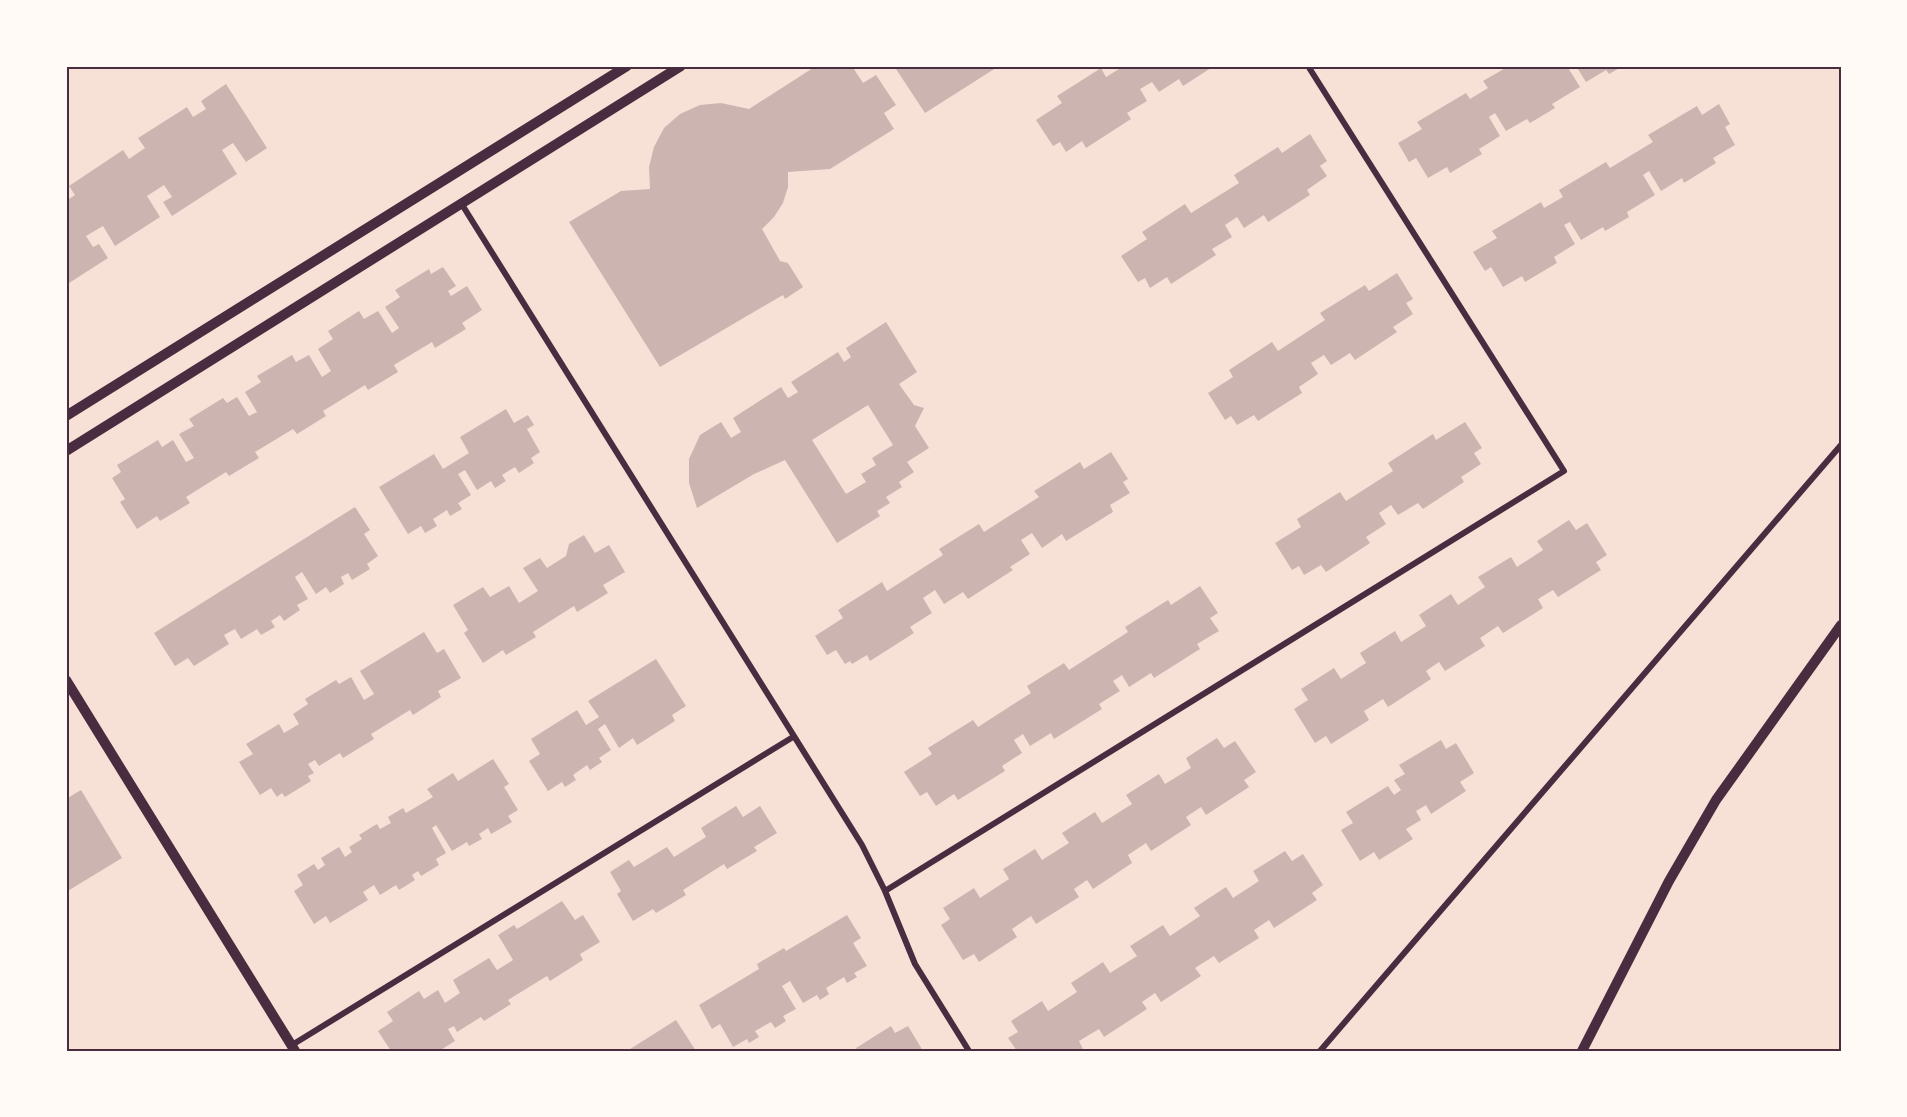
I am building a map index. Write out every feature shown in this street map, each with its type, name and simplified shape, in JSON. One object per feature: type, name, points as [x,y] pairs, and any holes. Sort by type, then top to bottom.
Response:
[{"type":"street","points":[[66,417],[627,66]]},
{"type":"street","points":[[66,451],[681,66]]},
{"type":"street","points":[[885,891],[1564,471],[1308,66]]},
{"type":"street","points":[[461,203],[862,845],[885,891],[915,964],[969,1051]]},
{"type":"street","points":[[1320,1051],[1841,445]]},
{"type":"street","points":[[1582,1051],[1669,882],[1716,800],[1841,625]]},
{"type":"street","points":[[66,680],[293,1048],[793,737]]},
{"type":"building","points":[[816,66],[852,66],[863,83],[876,75],[896,105],[884,113],[894,129],[830,169],[788,172],[788,187],[783,203],[762,229],[780,261],[788,263],[803,287],[785,299],[783,295],[660,367],[569,222],[621,191],[650,189],[649,167],[654,147],[664,128],[680,114],[700,105],[721,103],[749,109]]},
{"type":"building","points":[[894,66],[999,66],[925,113]]},
{"type":"building","points":[[1124,66],[1214,66],[1183,86],[1179,79],[1159,92],[1152,82],[1140,89],[1147,101],[1127,113],[1131,119],[1086,148],[1082,141],[1066,152],[1060,142],[1053,146],[1036,120],[1062,103],[1057,96],[1101,68],[1106,77]]},
{"type":"building","points":[[1509,66],[1567,66],[1580,87],[1552,104],[1555,108],[1530,123],[1527,119],[1506,131],[1495,113],[1489,117],[1500,136],[1479,149],[1482,154],[1450,173],[1447,167],[1428,178],[1416,158],[1409,162],[1398,143],[1422,129],[1417,122],[1466,93],[1470,99],[1488,88],[1483,81]]},
{"type":"building","points":[[1576,66],[1623,66],[1609,74],[1606,70],[1586,82]]},
{"type":"building","points":[[226,84],[267,148],[246,162],[233,143],[222,150],[237,174],[172,216],[163,202],[172,197],[164,185],[147,196],[160,217],[115,246],[103,226],[86,236],[93,247],[99,244],[108,258],[66,285],[66,201],[75,195],[69,186],[123,150],[129,159],[145,148],[138,138],[187,107],[193,117],[206,109],[201,101]]},
{"type":"building","points":[[1719,104],[1730,124],[1725,127],[1735,145],[1713,158],[1716,163],[1684,183],[1682,178],[1661,191],[1649,171],[1643,175],[1655,195],[1627,212],[1629,217],[1605,231],[1603,227],[1581,240],[1570,222],[1564,225],[1575,244],[1554,257],[1557,263],[1525,282],[1522,276],[1503,287],[1491,267],[1485,271],[1473,252],[1497,238],[1492,231],[1541,202],[1544,208],[1563,197],[1559,190],[1606,162],[1610,168],[1653,142],[1648,135],[1697,106],[1702,115]]},
{"type":"building","points":[[1310,134],[1327,161],[1320,166],[1327,176],[1307,190],[1310,195],[1268,222],[1264,215],[1244,228],[1237,217],[1225,225],[1232,237],[1212,249],[1216,255],[1171,284],[1167,277],[1150,288],[1145,278],[1138,282],[1121,256],[1147,239],[1142,232],[1185,204],[1191,213],[1239,183],[1234,175],[1278,147],[1282,153]]},
{"type":"building","points":[[443,267],[456,286],[448,291],[451,296],[467,286],[482,310],[462,323],[466,329],[435,348],[432,342],[394,365],[398,372],[368,390],[365,385],[323,411],[326,416],[297,434],[293,429],[255,452],[259,458],[229,476],[226,472],[186,497],[190,503],[160,521],[157,516],[137,529],[120,502],[125,499],[112,478],[121,472],[117,465],[158,440],[162,447],[173,440],[186,462],[194,458],[179,434],[194,426],[189,419],[223,398],[227,403],[237,397],[249,416],[257,412],[245,392],[261,382],[257,376],[292,355],[296,362],[309,355],[322,377],[331,371],[318,349],[333,339],[328,331],[359,311],[364,319],[378,311],[392,333],[399,328],[385,307],[400,297],[395,290],[429,269],[431,274]]},
{"type":"building","points":[[1397,273],[1413,299],[1406,303],[1413,314],[1393,327],[1397,332],[1355,360],[1350,353],[1331,365],[1324,355],[1311,363],[1318,374],[1299,387],[1302,393],[1258,421],[1254,415],[1237,425],[1231,416],[1225,420],[1208,393],[1233,377],[1229,370],[1272,342],[1278,351],[1325,320],[1320,313],[1365,285],[1369,291]]},
{"type":"building","points":[[886,322],[917,372],[899,384],[914,405],[924,408],[915,426],[929,448],[907,462],[914,472],[899,482],[902,487],[886,497],[890,503],[877,511],[880,516],[837,543],[785,460],[754,474],[697,508],[689,483],[689,459],[700,435],[721,422],[731,438],[741,432],[733,418],[781,387],[788,398],[798,392],[791,382],[838,352],[844,362],[851,357],[846,348]],"holes":[[[868,405],[893,445],[872,458],[876,465],[861,474],[866,482],[846,494],[812,440]]]},
{"type":"building","points":[[506,409],[514,423],[528,415],[534,425],[527,429],[540,452],[531,458],[534,463],[519,473],[515,467],[502,475],[506,481],[495,488],[491,481],[477,490],[465,470],[458,474],[471,495],[458,503],[462,509],[450,516],[447,510],[433,519],[437,526],[425,533],[421,526],[408,534],[379,487],[434,454],[443,469],[469,453],[460,437]]},
{"type":"building","points":[[1465,422],[1482,448],[1474,453],[1481,464],[1461,477],[1464,482],[1423,509],[1418,503],[1398,515],[1391,505],[1379,513],[1386,524],[1366,537],[1370,543],[1326,572],[1321,565],[1304,575],[1299,566],[1292,570],[1275,543],[1301,527],[1297,519],[1340,492],[1346,501],[1393,471],[1388,463],[1433,434],[1436,440]]},
{"type":"building","points":[[1111,452],[1128,479],[1123,482],[1130,493],[1110,505],[1113,512],[1066,541],[1062,534],[1042,548],[1032,533],[1021,540],[1030,554],[1010,567],[1013,570],[968,599],[963,592],[944,604],[935,590],[923,598],[932,613],[910,627],[914,633],[870,661],[867,655],[852,664],[850,661],[845,664],[836,650],[827,655],[815,636],[843,618],[838,610],[882,582],[887,591],[943,555],[939,549],[979,524],[984,532],[1039,497],[1034,491],[1080,462],[1084,469]]},
{"type":"building","points":[[355,507],[370,530],[364,534],[378,556],[367,564],[370,569],[352,580],[348,573],[341,577],[344,584],[330,593],[326,587],[316,594],[302,572],[295,577],[308,599],[297,605],[300,610],[284,621],[280,615],[271,621],[275,627],[261,635],[257,629],[241,639],[235,629],[224,635],[229,644],[194,666],[188,658],[175,666],[154,633]]},
{"type":"building","points":[[1569,520],[1576,530],[1587,523],[1607,555],[1596,562],[1601,570],[1558,597],[1553,590],[1538,599],[1543,608],[1503,633],[1498,626],[1480,638],[1485,646],[1445,671],[1439,662],[1426,671],[1431,679],[1388,707],[1383,699],[1364,711],[1369,720],[1331,744],[1326,736],[1315,743],[1294,709],[1308,700],[1301,689],[1334,668],[1341,679],[1366,663],[1360,653],[1395,631],[1401,642],[1426,626],[1419,615],[1451,594],[1458,605],[1485,587],[1478,577],[1511,557],[1517,567],[1543,550],[1537,541]]},
{"type":"building","points":[[584,535],[595,553],[609,545],[625,572],[603,585],[608,593],[577,612],[574,606],[533,632],[536,637],[506,655],[503,650],[483,663],[464,633],[468,630],[453,605],[483,587],[490,597],[509,586],[519,603],[538,591],[523,568],[540,558],[547,568],[566,556],[569,544]]},
{"type":"building","points":[[1200,586],[1218,613],[1210,618],[1219,631],[1197,644],[1200,649],[1154,678],[1151,673],[1129,687],[1122,675],[1113,681],[1120,691],[1099,704],[1102,709],[1054,739],[1051,733],[1030,746],[1023,734],[1014,740],[1022,753],[1002,766],[1005,771],[958,800],[954,794],[936,806],[927,792],[920,796],[904,772],[932,754],[928,748],[973,720],[978,727],[1031,693],[1027,686],[1064,663],[1069,670],[1128,632],[1125,627],[1168,600],[1171,605]]},
{"type":"building","points":[[424,632],[437,653],[444,649],[461,678],[438,691],[441,697],[413,715],[410,710],[371,734],[374,739],[343,758],[340,753],[319,766],[315,760],[308,764],[314,773],[308,776],[311,781],[285,797],[282,793],[277,797],[271,788],[260,795],[239,762],[253,754],[246,744],[279,724],[284,733],[299,724],[293,714],[308,704],[305,699],[336,680],[339,684],[351,677],[364,700],[374,694],[360,671]]},
{"type":"building","points":[[656,659],[686,706],[672,715],[675,721],[637,745],[633,738],[619,748],[605,724],[598,729],[611,750],[599,758],[602,762],[590,770],[587,765],[573,775],[576,780],[565,787],[562,782],[548,791],[529,761],[540,754],[531,739],[577,710],[586,725],[599,717],[588,701]]},
{"type":"building","points":[[1217,738],[1224,748],[1235,741],[1256,772],[1244,780],[1249,787],[1206,815],[1201,807],[1186,817],[1191,825],[1151,851],[1146,843],[1128,855],[1132,863],[1093,889],[1087,880],[1074,889],[1079,897],[1036,924],[1031,916],[1012,929],[1017,937],[979,962],[974,954],[963,960],[941,925],[950,919],[943,908],[974,888],[980,898],[1009,879],[1003,869],[1035,849],[1042,860],[1069,843],[1062,833],[1095,812],[1102,823],[1132,804],[1126,795],[1159,774],[1165,784],[1191,768],[1186,758]]},
{"type":"building","points":[[1441,740],[1446,749],[1456,743],[1474,773],[1460,782],[1466,791],[1431,814],[1426,805],[1416,811],[1421,820],[1406,829],[1413,839],[1379,860],[1374,852],[1360,861],[1341,830],[1353,823],[1346,812],[1388,786],[1394,795],[1401,790],[1394,780],[1405,774],[1399,765]]},
{"type":"building","points":[[493,759],[509,784],[504,787],[518,810],[508,816],[512,822],[491,834],[488,828],[479,834],[482,839],[469,846],[467,842],[452,851],[436,825],[432,828],[446,853],[436,859],[439,865],[421,876],[418,871],[412,875],[415,880],[399,890],[396,885],[380,895],[374,885],[363,892],[368,900],[330,923],[326,916],[314,924],[294,891],[303,885],[297,875],[314,864],[318,870],[325,865],[321,858],[339,847],[345,857],[352,852],[349,847],[362,839],[359,835],[377,824],[380,829],[391,823],[388,817],[403,808],[406,813],[433,797],[427,789],[453,773],[458,781]]},
{"type":"building","points":[[81,790],[122,858],[66,892],[66,799]]},
{"type":"building","points":[[736,806],[743,817],[760,806],[777,833],[754,847],[757,851],[727,869],[724,864],[683,890],[686,895],[656,913],[653,909],[633,921],[617,894],[621,891],[610,872],[629,860],[634,867],[667,847],[674,857],[706,837],[701,828]]},
{"type":"building","points":[[1285,851],[1292,861],[1303,854],[1323,885],[1312,893],[1317,900],[1274,928],[1269,920],[1254,930],[1259,938],[1219,963],[1214,956],[1195,968],[1201,976],[1161,1002],[1155,993],[1142,1002],[1147,1009],[1104,1037],[1099,1029],[1079,1041],[1084,1051],[1017,1051],[1008,1038],[1018,1032],[1011,1021],[1042,1001],[1048,1011],[1077,992],[1071,983],[1103,962],[1110,973],[1137,956],[1130,946],[1163,925],[1170,936],[1200,916],[1194,908],[1226,887],[1233,898],[1259,881],[1253,871]]},
{"type":"building","points":[[562,901],[575,920],[583,915],[600,942],[580,954],[583,960],[550,981],[547,976],[508,1000],[511,1004],[484,1021],[481,1017],[457,1032],[454,1026],[448,1029],[455,1041],[439,1051],[391,1051],[378,1031],[393,1021],[387,1012],[419,991],[424,999],[438,990],[445,1003],[460,993],[453,980],[489,958],[497,970],[513,960],[498,935],[514,925],[517,929]]},
{"type":"building","points":[[847,915],[861,938],[853,943],[867,966],[854,973],[857,977],[847,983],[844,977],[826,988],[829,994],[820,1000],[817,995],[803,1003],[790,981],[782,986],[796,1009],[783,1016],[786,1021],[775,1028],[771,1022],[755,1031],[759,1037],[749,1043],[747,1039],[733,1047],[720,1024],[712,1029],[699,1005],[759,969],[757,964],[784,948],[786,951]]},
{"type":"building","points":[[676,1020],[696,1051],[627,1051]]},
{"type":"building","points":[[891,1026],[895,1033],[908,1026],[923,1051],[858,1051],[856,1048]]}]
